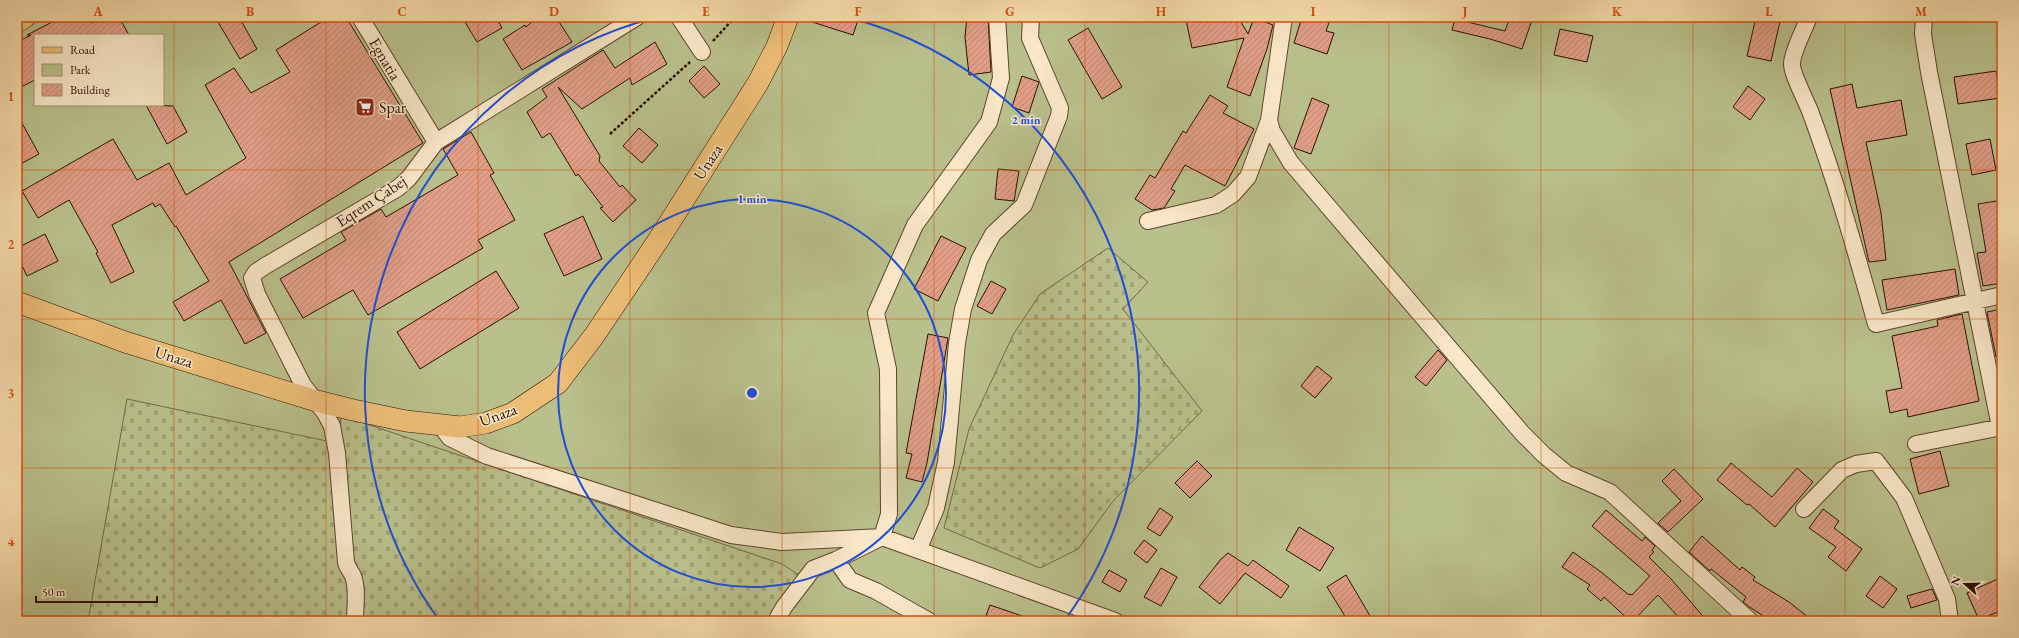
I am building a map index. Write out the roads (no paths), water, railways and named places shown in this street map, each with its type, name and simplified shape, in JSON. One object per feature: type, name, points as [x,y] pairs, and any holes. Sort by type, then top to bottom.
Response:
[{"type":"main road","points":[[17,22],[25,17]]},
{"type":"main road","name":"Unaza","points":[[17,302],[125,342],[313,400],[399,419],[440,425],[460,427],[486,423],[513,413],[558,383],[594,336],[758,83],[777,46],[788,17]]},
{"type":"street","name":"Egnatia","points":[[360,17],[436,142]]},
{"type":"street","name":"Eqrem Çabej","points":[[313,400],[303,385],[260,301],[252,278],[256,272],[398,188],[410,178],[436,142],[637,17]]},
{"type":"street","points":[[679,17],[702,52]]},
{"type":"street","points":[[776,621],[784,607],[813,569],[836,560],[882,537],[889,514],[888,369],[876,313],[915,225],[989,122],[1001,78],[997,17]]},
{"type":"street","points":[[918,550],[936,508],[946,462],[958,343],[963,309],[979,260],[993,234],[1024,205],[1059,116],[1060,108],[1030,38],[1031,17]]},
{"type":"street","points":[[1148,221],[1216,205],[1233,194],[1248,177],[1269,120],[1284,17]]},
{"type":"street","points":[[1809,17],[1792,63],[1793,72],[1802,88],[1842,203],[1876,324],[2002,295]]},
{"type":"street","points":[[1916,444],[2001,427],[1974,301],[1929,72],[1924,34],[1924,17]]},
{"type":"street","points":[[1269,120],[1272,132],[1291,163],[1522,433],[1544,455],[1566,473],[1610,492],[1750,621]]},
{"type":"street","points":[[313,400],[325,413],[332,426],[337,453],[346,562],[348,570],[353,576],[355,621]]},
{"type":"street","points":[[440,425],[450,438],[487,456],[731,535],[782,542],[882,537],[1115,621]]},
{"type":"street","points":[[1804,509],[1842,470],[1856,464],[1876,461],[1904,498],[1947,599],[1950,621]]},
{"type":"street","points":[[836,560],[850,580],[876,591],[929,621]]},
{"type":"place","name":"Spar","points":[[365,107]]}]
